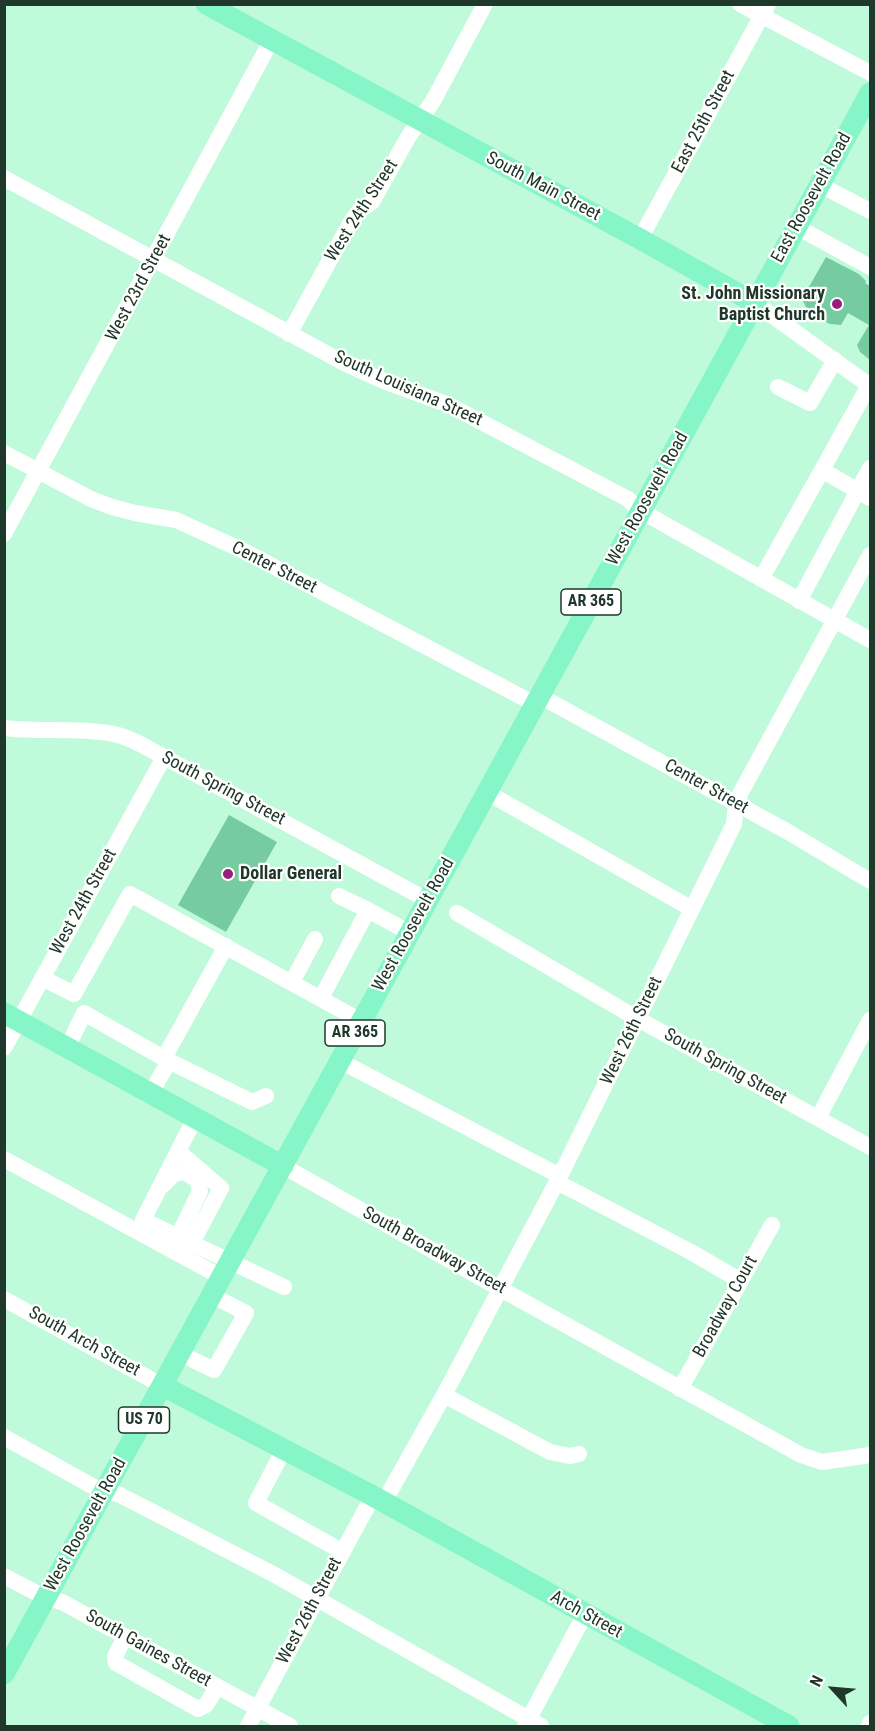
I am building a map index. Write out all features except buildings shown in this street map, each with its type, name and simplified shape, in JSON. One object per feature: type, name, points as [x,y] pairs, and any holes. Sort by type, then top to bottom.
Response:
[{"type":"main road","name":"South Main Street","points":[[206,4],[755,303]]},
{"type":"main road","name":"East Roosevelt Road","points":[[755,303],[870,93]]},
{"type":"main road","name":"West Roosevelt Road","points":[[4,1674],[755,303]]},
{"type":"main road","name":"South Broadway Street","points":[[12,1017],[283,1166]]},
{"type":"main road","name":"Arch Street","points":[[163,1386],[379,1499],[789,1726]]},
{"type":"street","name":"West 24th Street","points":[[289,334],[351,222],[359,211],[372,202],[485,4]]},
{"type":"street","points":[[740,4],[765,10],[870,73]]},
{"type":"street","name":"East 25th Street","points":[[640,239],[765,10]]},
{"type":"street","name":"West 23rd Street","points":[[4,534],[154,261],[271,41]]},
{"type":"street","name":"South Louisiana Street","points":[[4,178],[346,364],[386,382],[449,405],[628,499],[641,511],[870,640]]},
{"type":"street","points":[[820,185],[870,211]]},
{"type":"street","points":[[797,227],[870,267]]},
{"type":"street","name":"South Main Street","points":[[755,303],[870,386]]},
{"type":"street","points":[[778,387],[810,403],[835,360]]},
{"type":"street","points":[[761,579],[870,386]]},
{"type":"street","name":"Center Street","points":[[4,453],[112,507],[176,520],[244,551],[736,804],[870,881]]},
{"type":"street","points":[[799,601],[864,495],[870,468]]},
{"type":"street","points":[[822,470],[864,495]]},
{"type":"street","name":"West 26th Street","points":[[248,1726],[343,1552],[444,1395],[559,1179],[734,824],[736,804],[870,555]]},
{"type":"street","name":"South Spring Street","points":[[4,728],[109,733],[124,737],[427,900]]},
{"type":"street","name":"West 24th Street","points":[[4,1048],[12,1017],[42,978],[164,757]]},
{"type":"street","points":[[488,794],[693,909]]},
{"type":"street","points":[[74,994],[130,894],[361,1021]]},
{"type":"street","points":[[339,896],[410,933]]},
{"type":"street","points":[[321,998],[368,910]]},
{"type":"street","name":"South Spring Street","points":[[457,913],[639,1019],[870,1147]]},
{"type":"street","points":[[291,982],[315,939]]},
{"type":"street","points":[[151,1093],[226,946]]},
{"type":"street","points":[[42,978],[74,994],[84,1014],[166,1060],[252,1102],[266,1096]]},
{"type":"street","points":[[68,1046],[84,1014]]},
{"type":"street","points":[[818,1118],[870,1020]]},
{"type":"street","points":[[340,1061],[559,1179],[741,1281]]},
{"type":"street","points":[[143,1219],[195,1118]]},
{"type":"street","points":[[179,1152],[221,1188],[185,1240]]},
{"type":"street","points":[[4,1159],[143,1219],[185,1240],[222,1278],[246,1313],[214,1370],[181,1354]]},
{"type":"street","name":"South Broadway Street","points":[[283,1166],[680,1389],[817,1462],[870,1455]]},
{"type":"street","points":[[143,1219],[165,1182],[174,1174],[185,1172],[194,1176],[198,1181],[200,1191],[185,1240]]},
{"type":"street","points":[[143,1219],[222,1278],[284,1287]]},
{"type":"street","name":"Broadway Court","points":[[680,1389],[772,1225]]},
{"type":"street","name":"South Arch Street","points":[[4,1299],[163,1386]]},
{"type":"street","points":[[444,1395],[550,1452],[570,1456],[579,1454]]},
{"type":"street","points":[[4,1437],[94,1487],[106,1489],[182,1526],[317,1599],[531,1724],[585,1614]]},
{"type":"street","points":[[284,1449],[256,1503],[343,1552]]},
{"type":"street","name":"South Gaines Street","points":[[4,1576],[46,1598],[62,1602],[290,1726]]},
{"type":"street","points":[[125,1636],[115,1656],[116,1663],[198,1709],[206,1706],[217,1687]]},
{"type":"place","name":"St. John Missionary Baptist Church","points":[[837,304]]},
{"type":"place","name":"Dollar General","points":[[228,874]]}]
